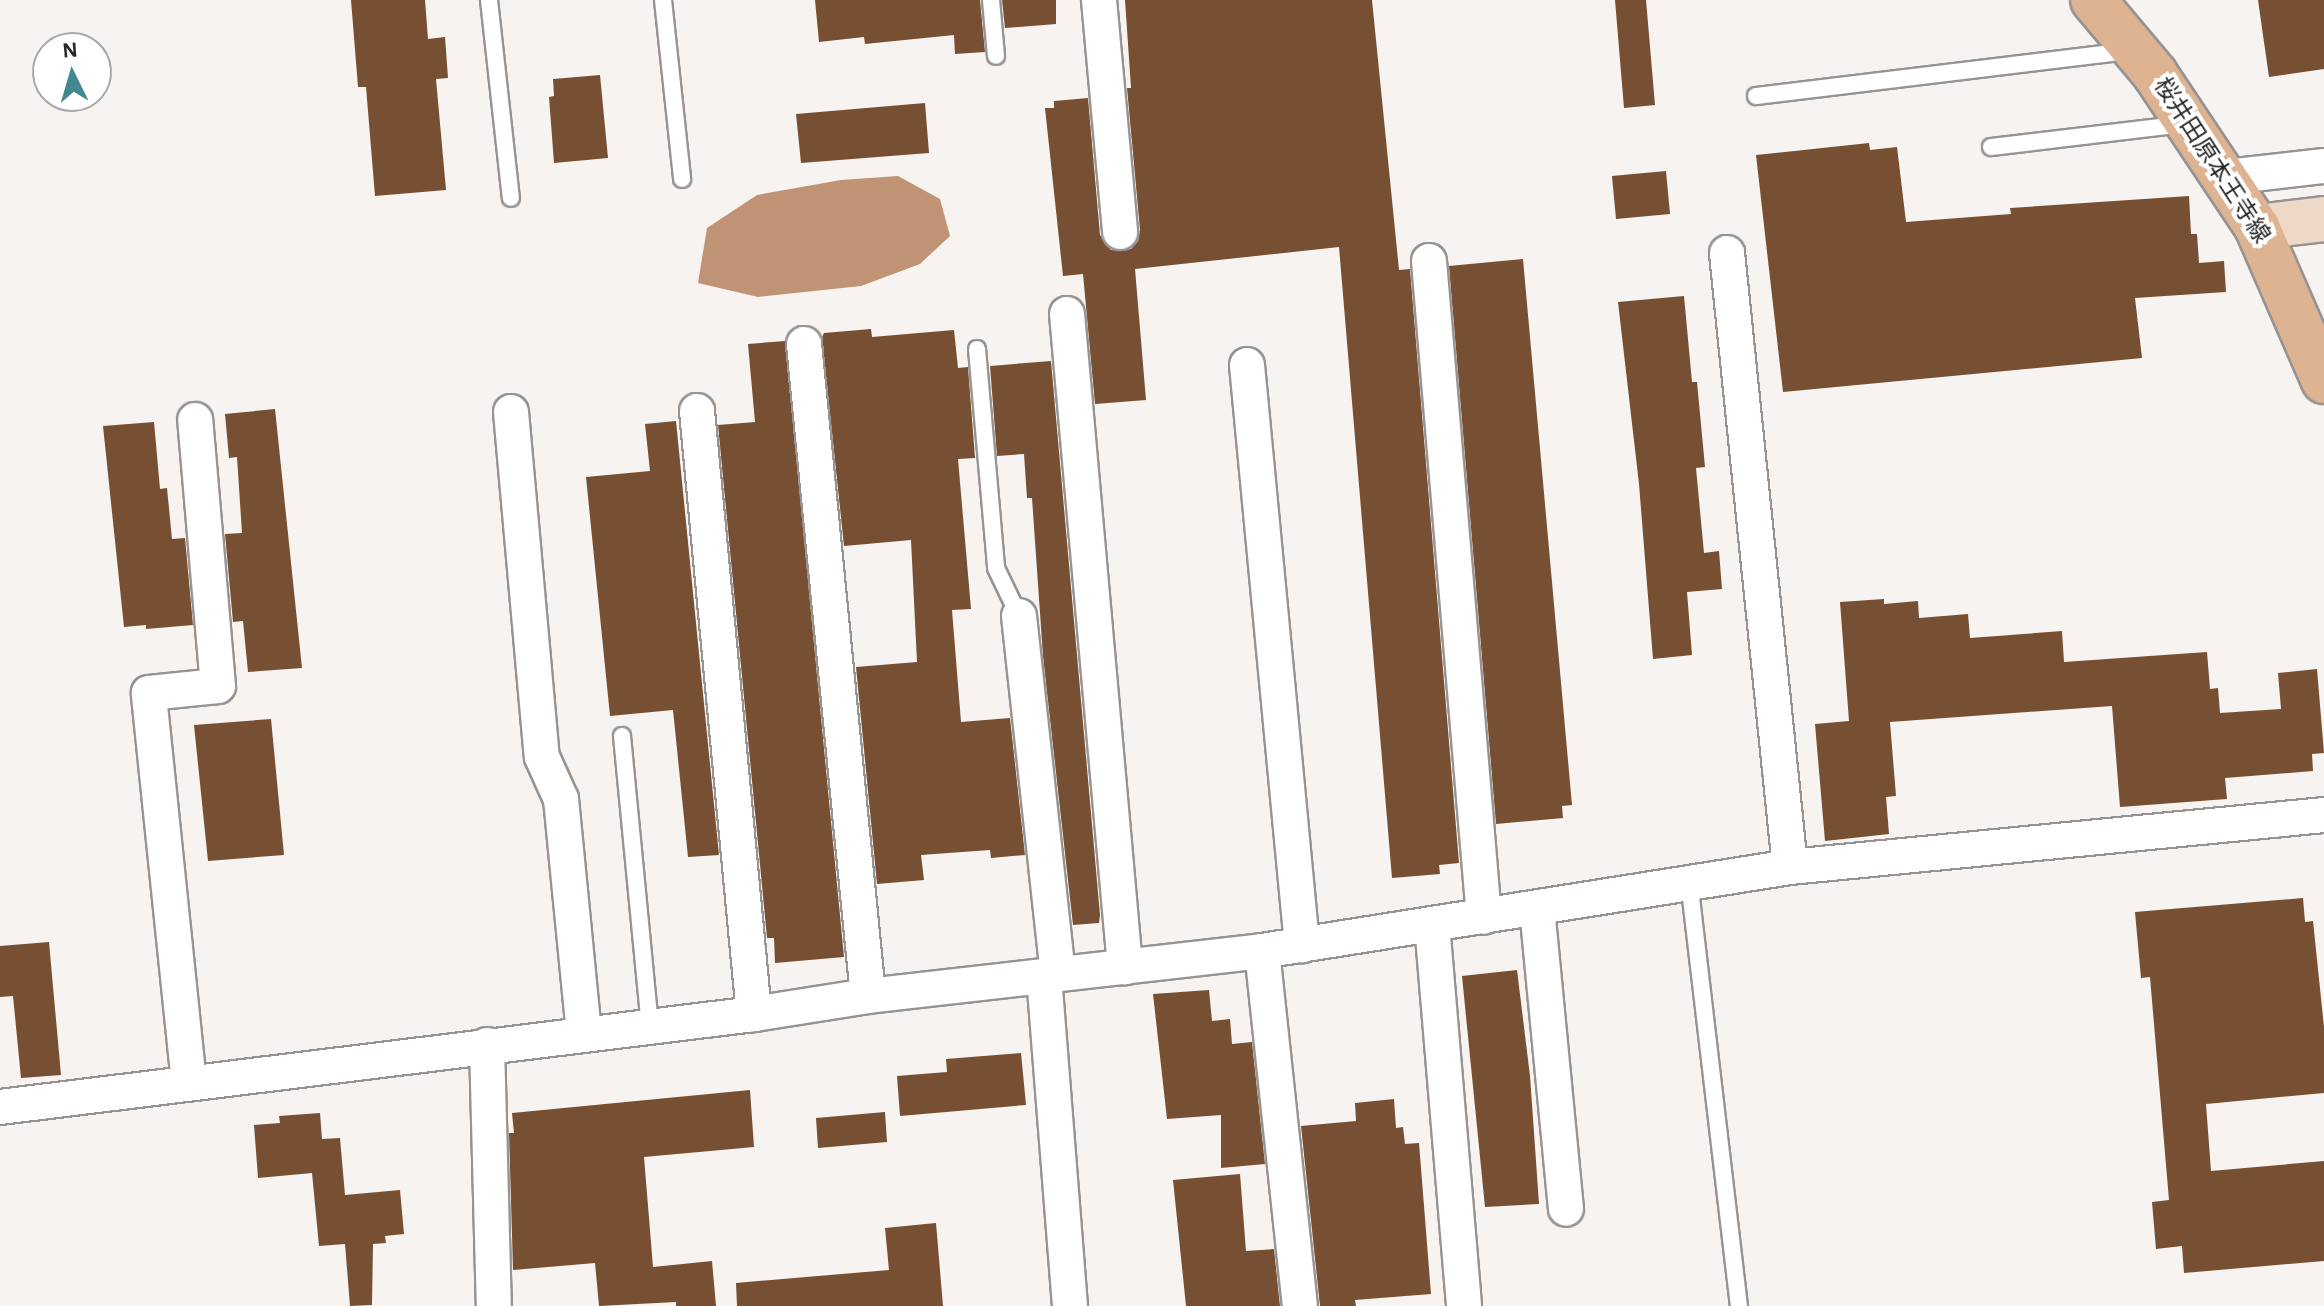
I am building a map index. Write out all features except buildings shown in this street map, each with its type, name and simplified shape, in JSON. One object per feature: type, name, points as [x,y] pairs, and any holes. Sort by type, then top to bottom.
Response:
[{"type":"main road","name":"桜井田原本王寺線","points":[[2093,0],[2136,50],[2227,177],[2257,227],[2324,381]]},
{"type":"street","points":[[1099,0],[1120,232]]},
{"type":"street","points":[[2227,177],[2324,166]]},
{"type":"street","points":[[2257,227],[2324,219]]},
{"type":"street","points":[[1727,253],[1790,867]]},
{"type":"street","points":[[1429,261],[1484,917]]},
{"type":"street","points":[[1067,314],[1125,967]]},
{"type":"street","points":[[804,344],[868,996]]},
{"type":"street","points":[[1247,365],[1302,945]]},
{"type":"street","points":[[697,411],[754,1014]]},
{"type":"street","points":[[511,412],[542,757],[561,799],[584,1034]]},
{"type":"street","points":[[189,1083],[149,693],[218,686],[195,420]]},
{"type":"street","points":[[1019,616],[1051,975],[1070,1306]]},
{"type":"street","points":[[0,1107],[754,1014],[868,996],[1262,951],[1790,867],[2324,815]]},
{"type":"street","points":[[1537,908],[1566,1209]]},
{"type":"street","points":[[1432,924],[1464,1306]]},
{"type":"street","points":[[1262,951],[1300,1306]]},
{"type":"street","points":[[487,1045],[494,1306]]},
{"type":"lane","points":[[489,0],[511,198]]},
{"type":"lane","points":[[663,0],[682,179]]},
{"type":"lane","points":[[991,0],[996,56]]},
{"type":"lane","points":[[1756,96],[2136,50]]},
{"type":"lane","points":[[1991,147],[2190,124]]},
{"type":"lane","points":[[977,349],[996,568],[1019,616]]},
{"type":"lane","points":[[622,736],[650,1026]]},
{"type":"lane","points":[[1689,881],[1739,1306]]},
{"type":"shaded area","points":[[898,176],[940,199],[950,236],[920,264],[861,286],[758,297],[698,283],[707,228],[757,195],[841,180]]}]
